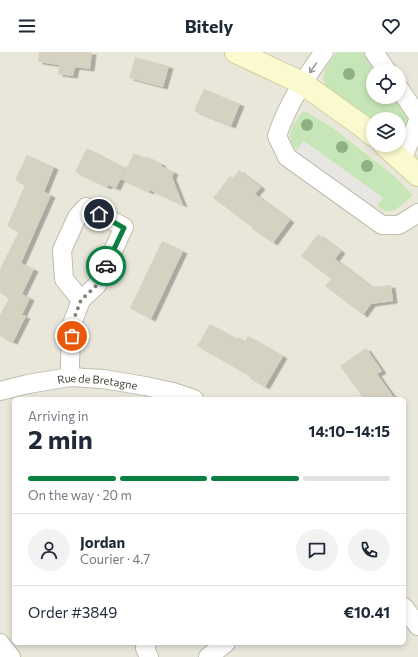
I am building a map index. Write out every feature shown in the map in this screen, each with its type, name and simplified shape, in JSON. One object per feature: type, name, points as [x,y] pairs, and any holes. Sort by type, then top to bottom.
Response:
[{"type":"main road","points":[[236,52],[302,83],[366,129]]},
{"type":"main road","points":[[393,152],[418,175]]},
{"type":"street","points":[[324,52],[302,83],[282,121],[277,136],[287,157],[382,225],[399,224],[418,213]]},
{"type":"street","points":[[374,52],[382,64]]},
{"type":"street","points":[[406,98],[418,116]]},
{"type":"street","points":[[402,160],[418,121]]},
{"type":"street","points":[[70,377],[72,324],[81,300],[97,285],[124,228],[86,207],[77,218],[62,250],[64,278],[81,300]]},
{"type":"street","name":"Rue de Bretagne","points":[[0,391],[28,384],[70,377],[103,379],[145,386],[188,397]]},
{"type":"street","points":[[406,610],[418,626]]},
{"type":"street","points":[[0,643],[11,657]]},
{"type":"street","points":[[147,645],[145,648],[149,657]]},
{"type":"street","points":[[208,657],[223,645]]},
{"type":"shaded area","points":[[0,52],[418,52],[418,657],[0,657]]},
{"type":"shaded area","points":[[304,141],[383,198],[374,208],[295,153]]},
{"type":"green space","points":[[337,52],[364,52],[372,64],[366,64],[366,104],[400,104],[405,112],[366,112],[366,114],[329,89],[324,80],[327,67]]},
{"type":"green space","points":[[303,112],[306,112],[333,128],[394,176],[413,195],[396,209],[387,211],[377,205],[383,198],[304,141],[297,150],[291,142],[290,134],[293,126]]},
{"type":"green space","points":[[406,114],[408,120],[408,125],[406,128]]},
{"type":"building","points":[[39,52],[92,52],[90,69],[75,67],[73,76],[58,74],[59,65],[38,62]]},
{"type":"building","points":[[135,57],[169,66],[163,87],[129,78]]},
{"type":"building","points":[[204,89],[240,104],[231,126],[194,111]]},
{"type":"building","points":[[87,148],[126,168],[116,188],[108,185],[107,187],[75,172]]},
{"type":"building","points":[[134,153],[145,158],[146,156],[162,164],[161,166],[174,172],[172,177],[183,205],[121,179]]},
{"type":"building","points":[[27,155],[54,167],[44,192],[51,195],[21,263],[34,269],[22,294],[30,298],[22,315],[26,316],[13,342],[0,336],[0,315],[9,298],[0,293],[0,269],[19,231],[7,226],[25,185],[15,180]]},
{"type":"building","points":[[239,170],[261,187],[255,194],[290,220],[273,243],[252,229],[253,228],[213,198],[230,176],[233,178]]},
{"type":"building","points":[[318,234],[341,251],[335,259],[372,287],[391,285],[393,301],[371,304],[363,315],[325,286],[331,279],[301,256]]},
{"type":"building","points":[[162,241],[183,251],[151,319],[130,308]]},
{"type":"building","points":[[210,324],[237,339],[238,337],[245,341],[248,336],[283,356],[265,387],[249,378],[250,376],[197,346]]},
{"type":"building","points":[[366,348],[382,371],[377,374],[394,397],[363,397],[340,366]]},
{"type":"way so far","points":[[72,336],[72,324],[81,300],[97,285],[106,266]]},
{"type":"route","points":[[99,214],[124,228],[106,266]]}]
